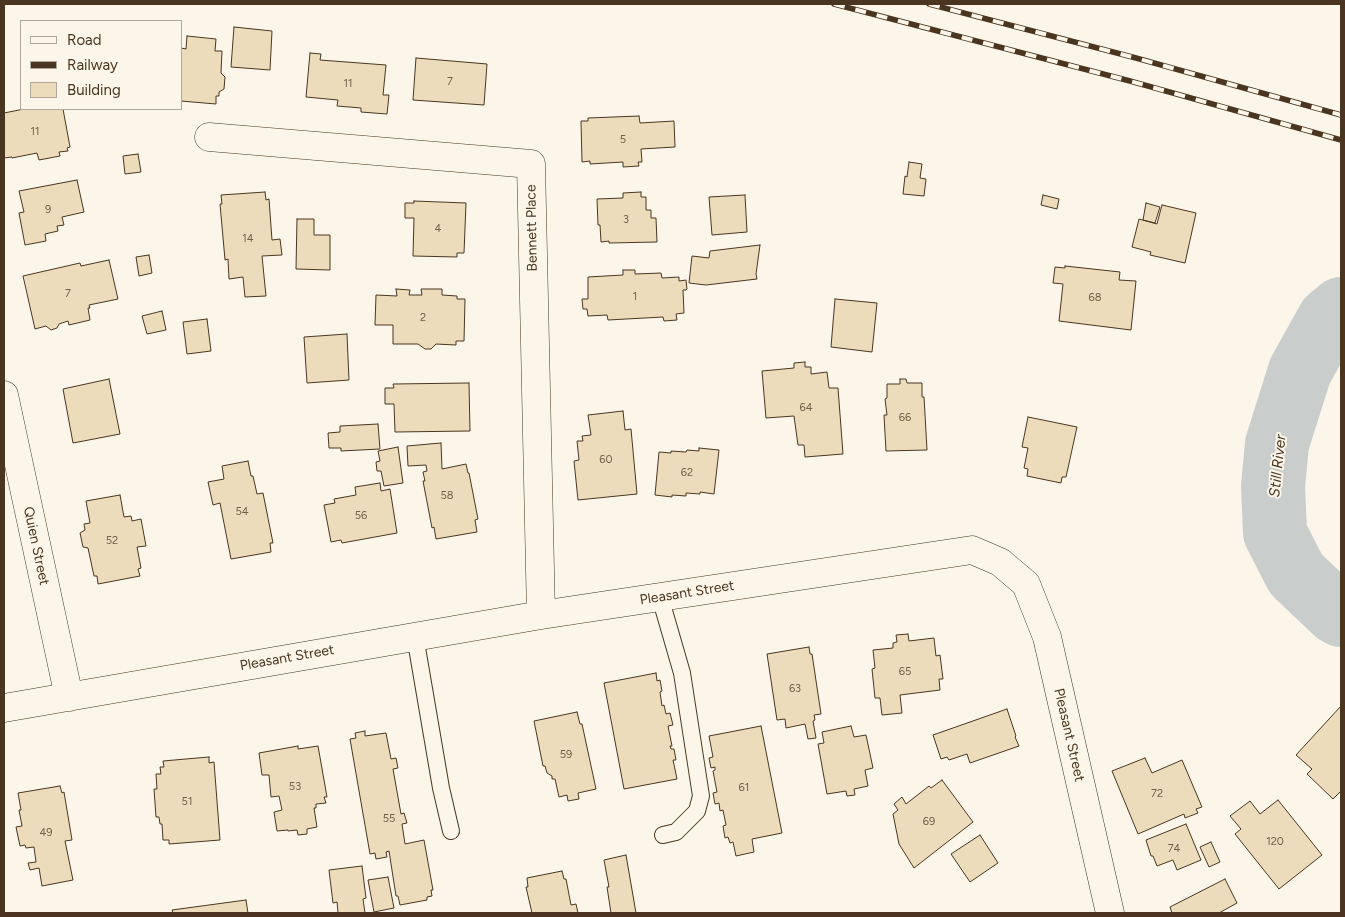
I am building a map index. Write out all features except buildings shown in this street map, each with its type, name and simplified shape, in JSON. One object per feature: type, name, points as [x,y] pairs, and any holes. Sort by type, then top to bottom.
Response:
[{"type":"street","name":"Bennett Place","points":[[209,137],[531,164],[541,615]]},
{"type":"street","name":"Quien Street","points":[[4,394],[69,696]]},
{"type":"street","name":"Pleasant Street","points":[[4,708],[541,615],[972,550],[1000,562],[1026,584],[1047,637],[1110,913]]},
{"type":"lane","points":[[660,597],[682,673],[700,796],[696,811],[676,832],[663,835]]},
{"type":"lane","points":[[415,636],[441,788],[451,830]]},
{"type":"waterway","name":"Still River","points":[[1341,309],[1329,319],[1300,371],[1277,444],[1273,486],[1275,533],[1296,574],[1341,615]]},
{"type":"railway","points":[[834,4],[1130,81],[1341,140]]},
{"type":"railway","points":[[929,4],[1136,58],[1341,115]]}]
